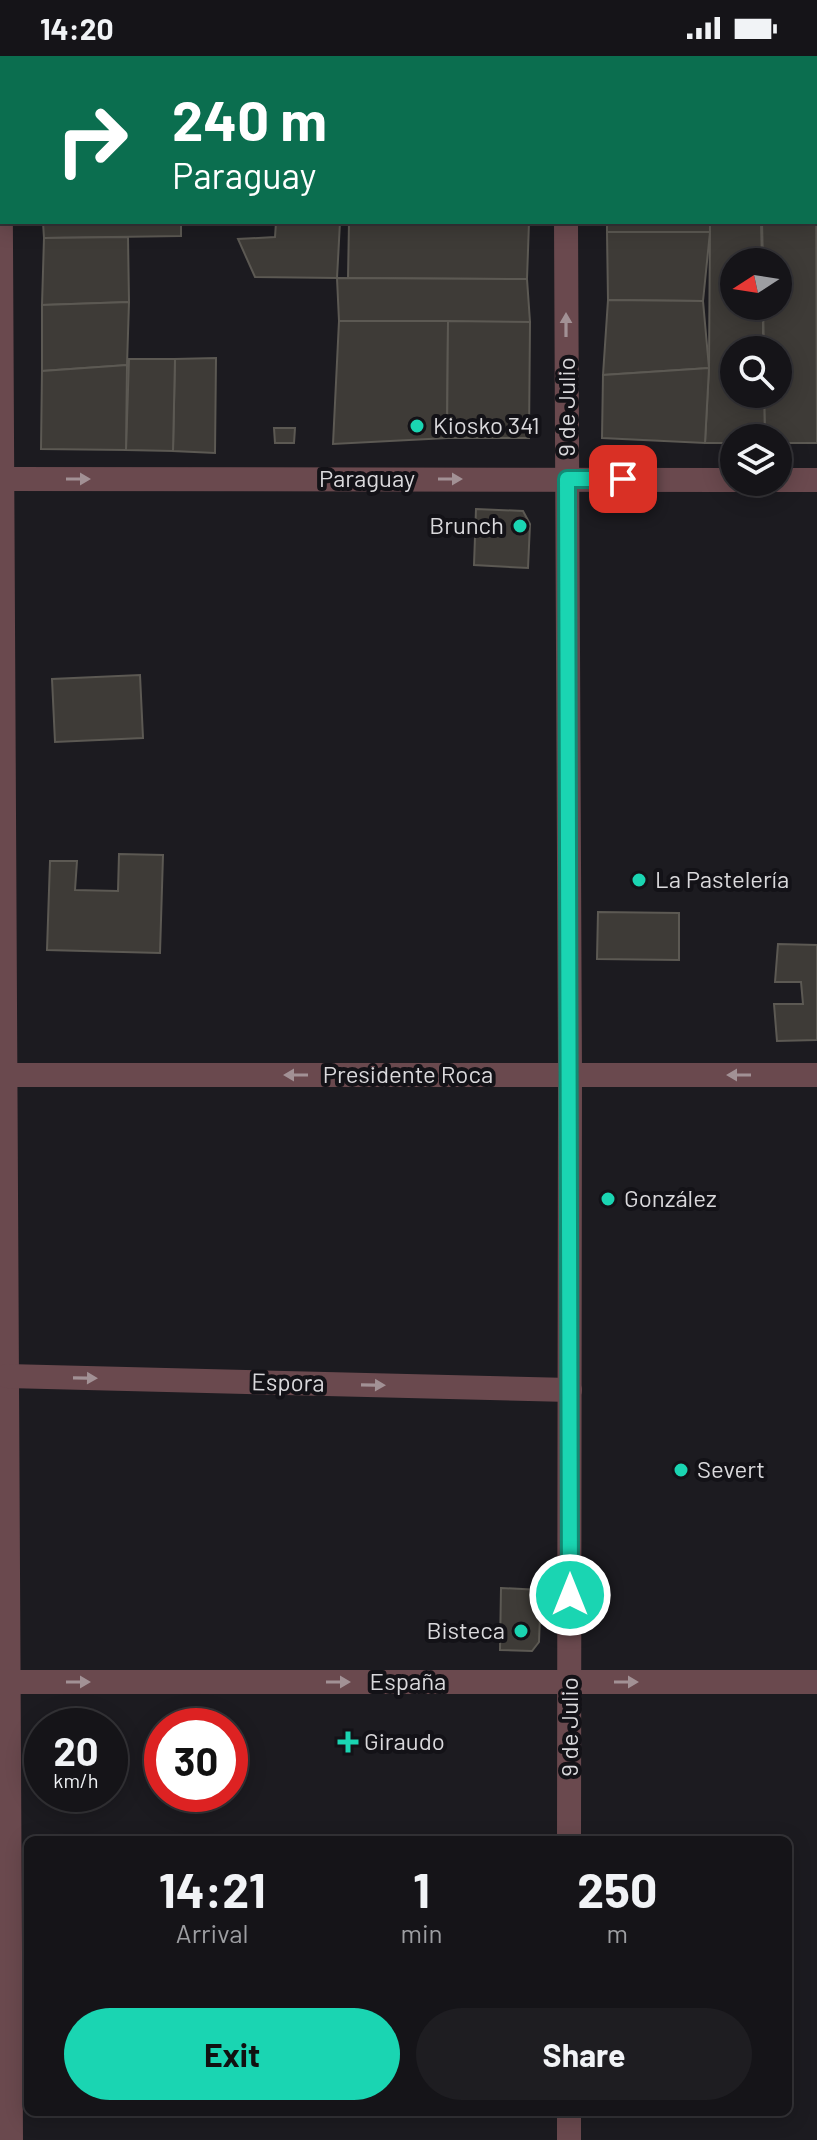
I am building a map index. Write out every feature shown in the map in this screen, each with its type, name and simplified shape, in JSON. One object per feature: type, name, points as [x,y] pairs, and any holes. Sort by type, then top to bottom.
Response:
[{"type":"street","points":[[0,224],[7,1376],[4,1682],[11,2140]]},
{"type":"street","name":"9 de Julio","points":[[566,224],[569,1836]]},
{"type":"street","name":"Paraguay","points":[[1,479],[720,480]]},
{"type":"street","points":[[792,480],[817,480]]},
{"type":"street","name":"Presidente Roca","points":[[3,1075],[817,1075]]},
{"type":"street","name":"Espora","points":[[7,1376],[570,1390]]},
{"type":"street","name":"España","points":[[4,1682],[817,1682]]},
{"type":"street","points":[[569,2116],[569,2140]]},
{"type":"building","points":[[43,224],[181,224],[181,236],[44,238]]},
{"type":"building","points":[[276,224],[340,224],[337,278],[255,277],[238,239],[275,237]]},
{"type":"building","points":[[349,224],[529,224],[527,279],[348,278]]},
{"type":"building","points":[[607,224],[710,224],[710,232],[607,232]]},
{"type":"building","points":[[710,224],[761,224],[762,248],[720,248],[720,320],[763,320],[763,336],[720,336],[720,408],[764,408],[765,424],[720,424],[720,443],[705,443]]},
{"type":"building","points":[[762,224],[816,224],[817,443],[792,443],[792,424],[765,424],[764,408],[792,408],[792,336],[764,336],[763,320],[792,320],[792,248],[763,248]]},
{"type":"building","points":[[607,232],[710,232],[703,301],[608,300]]},
{"type":"building","points":[[128,237],[129,302],[42,305],[44,238]]},
{"type":"building","points":[[337,278],[527,279],[530,322],[339,321]]},
{"type":"building","points":[[608,300],[703,301],[709,368],[603,375]]},
{"type":"building","points":[[129,302],[127,365],[42,371],[42,305]]},
{"type":"building","points":[[339,321],[448,321],[447,438],[333,444]]},
{"type":"building","points":[[448,321],[530,322],[529,438],[447,438]]},
{"type":"building","points":[[216,358],[215,453],[173,451],[175,359]]},
{"type":"building","points":[[129,359],[175,359],[173,451],[126,450]]},
{"type":"building","points":[[127,365],[126,450],[41,449],[42,371]]},
{"type":"building","points":[[709,368],[705,443],[602,438],[603,375]]},
{"type":"building","points":[[274,428],[295,428],[294,443],[275,443]]},
{"type":"building","points":[[476,509],[523,511],[530,524],[528,568],[474,565]]},
{"type":"building","points":[[140,675],[143,738],[55,742],[52,679]]},
{"type":"building","points":[[119,854],[163,855],[160,953],[47,950],[50,861],[77,861],[75,890],[118,891]]},
{"type":"building","points":[[598,912],[679,913],[679,960],[597,959]]},
{"type":"building","points":[[778,944],[817,945],[817,1040],[777,1041],[774,1004],[803,1004],[801,982],[775,982]]},
{"type":"building","points":[[501,1588],[541,1590],[539,1642],[532,1651],[500,1650]]},
{"type":"building","points":[[60,2116],[132,2116],[132,2117]]},
{"type":"place","name":"Kiosko 341","points":[[417,426]]},
{"type":"place","name":"Brunch","points":[[520,526]]},
{"type":"place","name":"La Pastelería","points":[[639,880]]},
{"type":"place","name":"González","points":[[608,1199]]},
{"type":"place","name":"Severt","points":[[681,1470]]},
{"type":"place","name":"Bisteca","points":[[521,1631]]},
{"type":"place","name":"Giraudo","points":[[348,1742]]},
{"type":"route","points":[[570,1595],[567,479],[623,479]]}]
